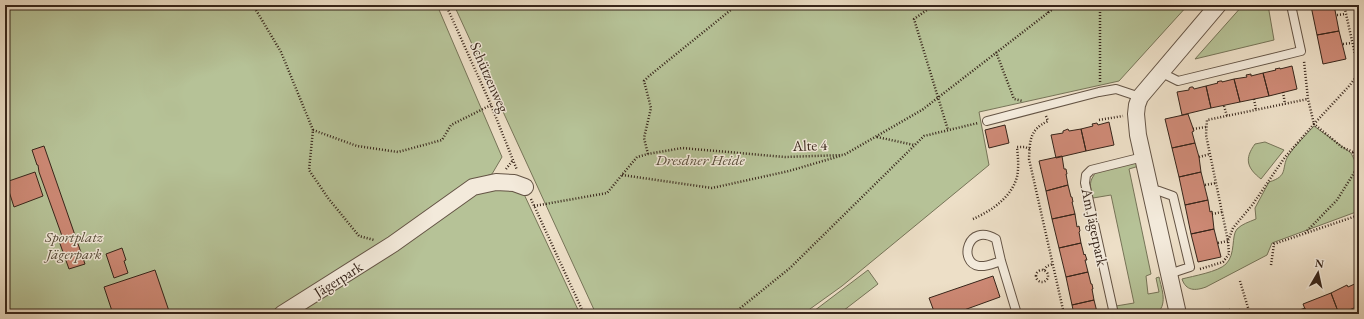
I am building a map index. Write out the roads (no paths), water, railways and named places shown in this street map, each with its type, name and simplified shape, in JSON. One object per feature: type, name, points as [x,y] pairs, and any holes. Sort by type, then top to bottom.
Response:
[{"type":"street","points":[[1178,314],[1138,135],[1136,114],[1137,105],[1140,97],[1160,72],[1218,5]]},
{"type":"street","name":"Jägerpark","points":[[282,314],[393,244],[473,187],[496,182],[526,187]]},
{"type":"lane","points":[[1160,72],[1178,81],[1301,51],[1291,5]]},
{"type":"lane","points":[[986,121],[1100,92],[1116,90],[1140,97]]},
{"type":"lane","name":"Am Jägerpark","points":[[1114,314],[1085,183],[1086,175],[1091,170],[1143,157]]},
{"type":"lane","points":[[1149,189],[1173,196],[1190,267],[1169,274]]},
{"type":"lane","points":[[1001,261],[986,266],[978,266],[970,260],[967,252],[968,244],[973,238],[980,235],[989,234],[996,239],[1017,314]]},
{"type":"park label","name":"Dresdner Heide","points":[[700,159]]},
{"type":"park label","name":"Sportplatz Jägerpark","points":[[74,244]]}]
